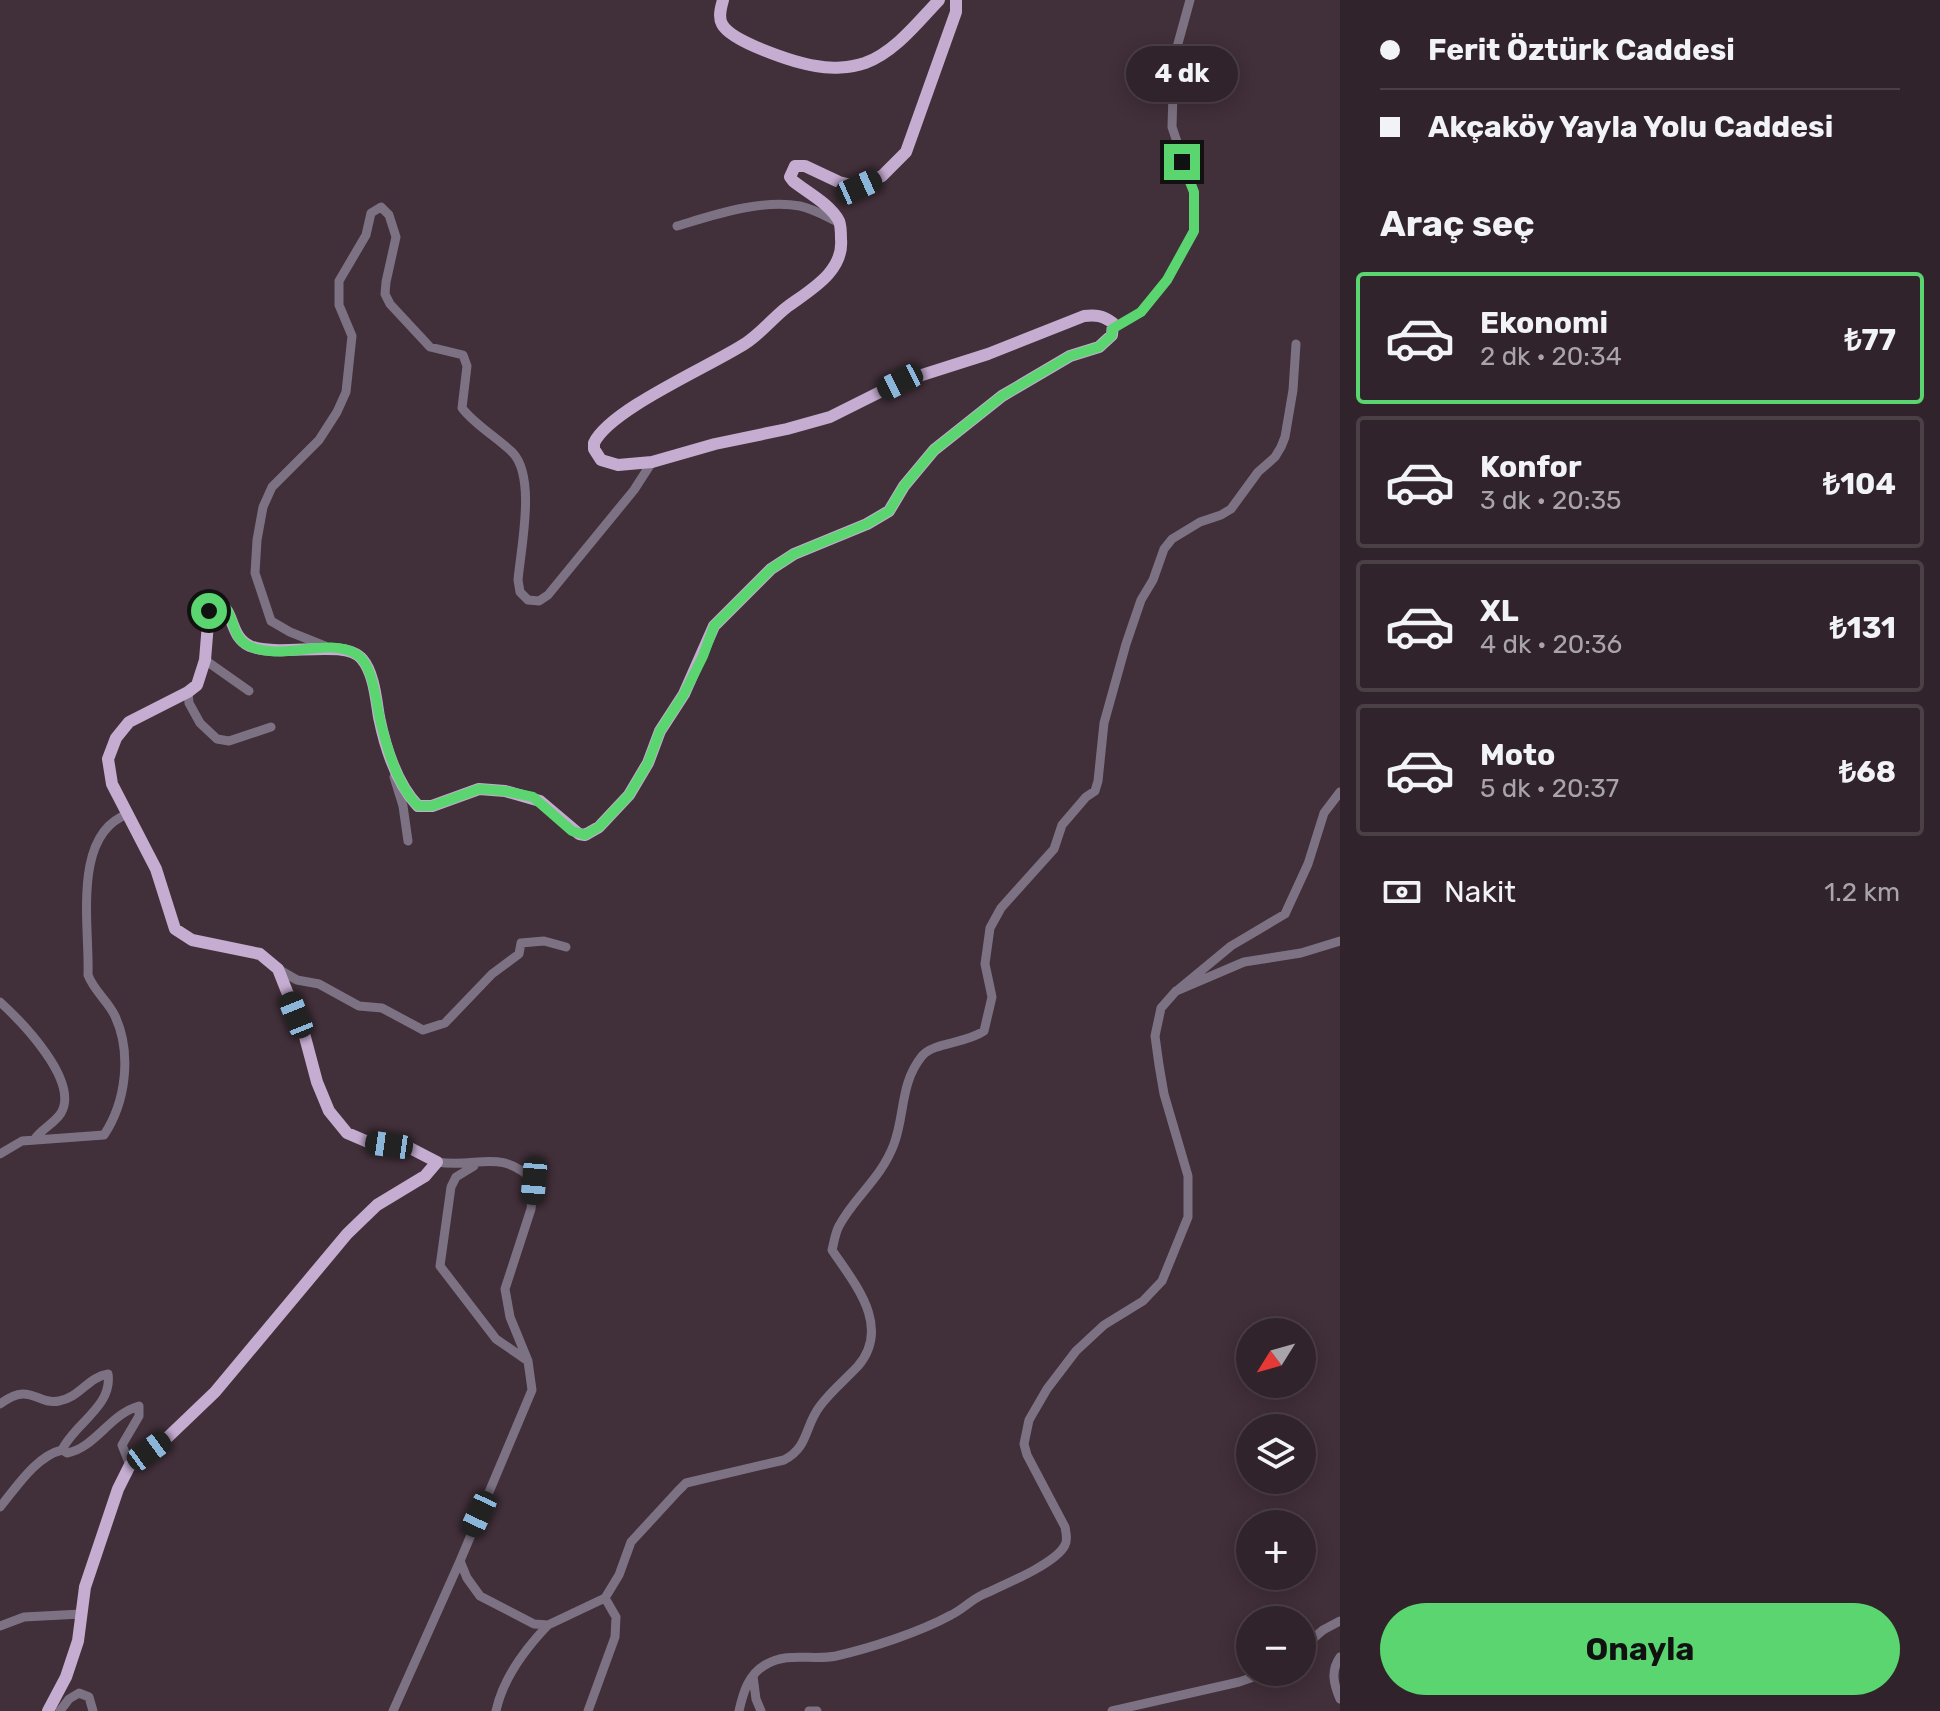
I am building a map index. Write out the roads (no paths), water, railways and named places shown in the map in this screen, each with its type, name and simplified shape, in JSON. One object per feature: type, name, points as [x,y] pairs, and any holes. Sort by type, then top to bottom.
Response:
[{"type":"main road","points":[[723,0],[720,14],[723,25],[743,42],[815,66],[843,67],[866,62],[905,37],[939,0]]},
{"type":"main road","points":[[48,1711],[66,1677],[78,1641],[85,1587],[118,1489],[130,1465],[168,1437],[215,1392],[347,1234],[377,1205],[425,1176],[437,1162],[410,1148],[368,1142],[347,1133],[329,1111],[317,1082],[305,1037],[278,969],[260,954],[192,940],[175,929],[156,869],[112,784],[108,759],[116,738],[129,722],[197,685],[205,660],[209,611],[217,602],[227,608],[235,633],[246,644],[265,651],[301,652],[332,648],[354,652],[367,666],[392,762],[418,806],[432,806],[479,789],[505,791],[540,801],[579,834],[591,832],[629,795],[648,763],[660,731],[684,694],[714,626],[771,569],[794,554],[867,524],[889,511],[904,486],[934,450],[1002,396],[1070,356],[1099,347],[1112,335],[1113,323],[1097,315],[1084,316],[988,354],[900,382],[830,417],[652,462],[607,463],[596,455],[594,443],[602,431],[625,414],[749,341],[836,266],[842,249],[840,223],[829,209],[793,181],[790,177],[792,170],[795,166],[805,166],[839,182],[859,187],[882,176],[906,152],[956,12],[956,0]]},
{"type":"street","points":[[1112,329],[1141,312],[1159,291],[1194,231],[1194,192],[1172,127],[1174,58],[1190,0]]},
{"type":"street","points":[[677,226],[743,209],[788,205],[810,209],[840,223]]},
{"type":"street","points":[[332,648],[271,621],[255,573],[257,540],[263,507],[272,487],[319,440],[346,392],[352,336],[339,305],[339,281],[366,235],[371,213],[381,207],[389,215],[396,237],[386,282],[385,294],[390,304],[430,347],[463,355],[467,366],[462,408],[521,464],[525,498],[518,580],[520,592],[528,600],[539,601],[548,595],[634,490],[652,462]]},
{"type":"street","points":[[496,1711],[506,1680],[548,1625],[605,1598],[619,1575],[631,1542],[686,1483],[784,1460],[793,1455],[802,1446],[808,1424],[821,1405],[866,1354],[871,1330],[868,1307],[852,1277],[832,1250],[838,1228],[885,1164],[898,1132],[903,1094],[921,1057],[941,1045],[963,1042],[984,1031],[992,997],[985,964],[990,928],[1001,908],[1054,849],[1062,825],[1095,791],[1104,723],[1126,644],[1141,600],[1153,580],[1164,549],[1172,539],[1200,522],[1231,509],[1281,447],[1288,426],[1296,344]]},
{"type":"street","points":[[205,660],[249,691]]},
{"type":"street","points":[[188,692],[189,703],[200,723],[217,739],[229,741],[271,727]]},
{"type":"street","points":[[392,762],[408,841]]},
{"type":"street","points":[[739,1711],[743,1691],[761,1668],[781,1658],[798,1655],[828,1657],[841,1654],[950,1617],[978,1597],[1024,1575],[1065,1545],[1065,1527],[1029,1460],[1024,1444],[1029,1420],[1040,1399],[1076,1351],[1104,1325],[1143,1301],[1158,1285],[1188,1217],[1189,1182],[1164,1094],[1155,1036],[1161,1008],[1185,981],[1231,946],[1285,914],[1308,864],[1324,813],[1340,792]]},
{"type":"street","points":[[0,1154],[12,1145],[34,1140],[104,1135],[118,1104],[126,1069],[121,1035],[114,1012],[92,985],[88,975],[87,905],[94,847],[118,818],[128,814]]},
{"type":"street","points":[[278,969],[297,980],[319,984],[359,1006],[382,1008],[423,1030],[445,1023],[484,982],[519,954],[521,943],[544,941],[566,947]]},
{"type":"street","points":[[1176,991],[1244,962],[1301,953],[1340,941]]},
{"type":"street","points":[[0,1002],[42,1047],[62,1084],[61,1112],[34,1140]]},
{"type":"street","points":[[485,1161],[464,1170],[451,1187],[440,1266],[496,1339],[528,1361]]},
{"type":"street","points":[[393,1711],[532,1390],[528,1361],[510,1317],[505,1289],[531,1209],[534,1181],[512,1163],[485,1161],[455,1165],[437,1162]]},
{"type":"street","points":[[0,1404],[17,1394],[28,1392],[59,1401],[70,1397],[97,1375],[108,1374],[110,1385],[99,1404],[62,1450],[54,1452],[37,1465],[0,1507]]},
{"type":"street","points":[[62,1450],[67,1453],[77,1451],[110,1421],[139,1406],[139,1416],[122,1445],[130,1465]]},
{"type":"street","points":[[460,1561],[480,1596],[534,1624],[548,1625]]},
{"type":"street","points":[[588,1711],[615,1637],[616,1617],[605,1598]]},
{"type":"street","points":[[0,1626],[24,1617],[81,1614]]},
{"type":"street","points":[[1316,1636],[1340,1621]]},
{"type":"street","points":[[1340,1657],[1335,1664],[1333,1679],[1340,1699]]},
{"type":"street","points":[[753,1676],[761,1711]]},
{"type":"street","points":[[1112,1711],[1236,1683]]},
{"type":"street","points":[[60,1711],[69,1699],[79,1693],[89,1697],[93,1711]]},
{"type":"street","points":[[809,1711],[817,1711]]}]
